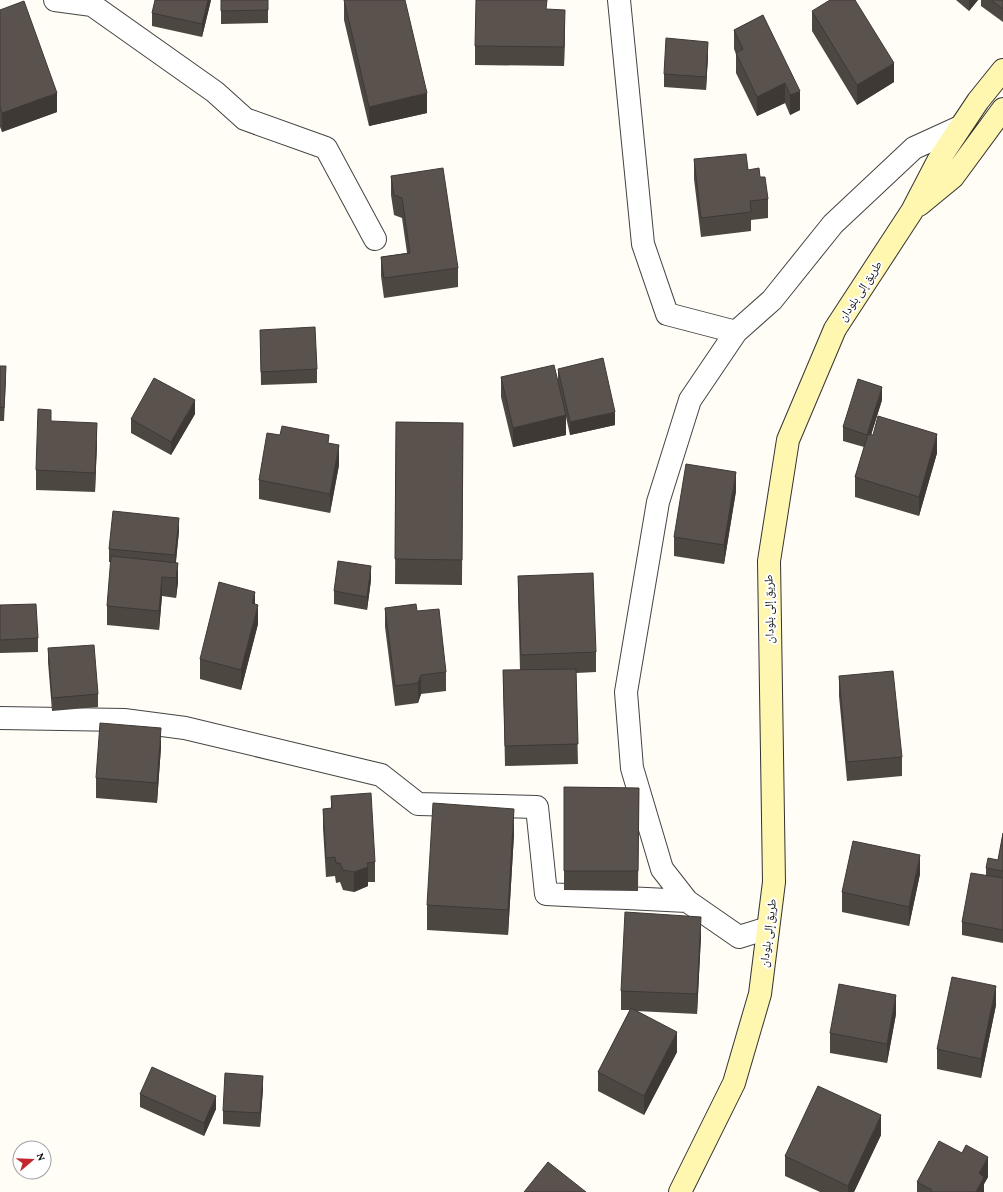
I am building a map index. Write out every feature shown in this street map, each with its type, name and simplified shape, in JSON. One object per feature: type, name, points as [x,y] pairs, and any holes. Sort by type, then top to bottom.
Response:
[{"type":"main road","name":"طريق إلى بلودان","points":[[680,1192],[734,1083],[760,994],[774,882],[769,561],[788,440],[835,329],[912,211],[938,161],[960,127],[978,101],[1003,70]]},
{"type":"main road","points":[[912,211],[953,177],[1003,109]]},
{"type":"street","points":[[55,0],[92,5],[215,92],[245,119],[326,148],[375,239]]},
{"type":"street","points":[[619,0],[642,244],[667,314],[736,332]]},
{"type":"street","points":[[768,928],[739,937],[687,901],[662,869],[632,768],[626,692],[658,502],[690,400],[736,332],[772,300],[833,224],[914,148],[960,127]]},
{"type":"street","points":[[0,718],[124,720],[185,728],[381,775],[418,804],[537,807],[546,894],[687,901]]},
{"type":"building","points":[[155,0],[208,0],[202,24],[152,13]]},
{"type":"building","points":[[221,0],[268,0],[268,10],[221,11]]},
{"type":"building","points":[[344,0],[405,0],[427,93],[369,107]]},
{"type":"building","points":[[476,0],[547,0],[546,9],[565,10],[564,47],[475,46]]},
{"type":"building","points":[[830,0],[855,0],[894,63],[857,85],[812,11]]},
{"type":"building","points":[[991,0],[1003,0],[1003,9]]},
{"type":"building","points":[[24,1],[57,93],[2,113],[0,107],[0,10]]},
{"type":"building","points":[[763,15],[800,91],[790,95],[785,83],[757,97],[736,53],[743,49],[734,30]]},
{"type":"building","points":[[666,38],[708,42],[706,77],[664,74]]},
{"type":"building","points":[[746,154],[748,170],[759,168],[760,177],[765,177],[768,199],[750,201],[751,212],[701,218],[694,159]]},
{"type":"building","points":[[443,168],[458,268],[384,278],[381,257],[410,253],[402,198],[394,195],[391,176]]},
{"type":"building","points":[[315,327],[317,369],[261,372],[260,330]]},
{"type":"building","points":[[603,358],[615,412],[570,422],[558,369]]},
{"type":"building","points":[[554,365],[566,415],[513,428],[501,377]]},
{"type":"building","points":[[0,366],[6,366],[4,408],[0,407]]},
{"type":"building","points":[[154,378],[195,400],[171,442],[131,419]]},
{"type":"building","points":[[858,379],[882,387],[867,435],[843,427]]},
{"type":"building","points":[[38,409],[51,410],[51,421],[97,423],[95,473],[36,470]]},
{"type":"building","points":[[878,416],[937,434],[919,497],[855,477],[868,434],[873,435]]},
{"type":"building","points":[[396,422],[463,423],[462,560],[395,559]]},
{"type":"building","points":[[282,426],[329,435],[328,443],[339,445],[330,494],[259,480],[267,433],[280,435]]},
{"type":"building","points":[[686,464],[736,472],[724,545],[674,537]]},
{"type":"building","points":[[113,511],[179,518],[175,555],[109,549]]},
{"type":"building","points":[[111,556],[178,563],[176,578],[162,577],[159,611],[107,606]]},
{"type":"building","points":[[338,561],[371,566],[367,597],[334,591]]},
{"type":"building","points":[[593,573],[596,652],[521,655],[518,576]]},
{"type":"building","points":[[219,582],[255,592],[252,603],[258,605],[241,670],[200,659]]},
{"type":"building","points":[[36,604],[38,638],[0,640],[0,605]]},
{"type":"building","points":[[416,604],[417,611],[439,609],[446,672],[421,675],[418,683],[395,686],[385,608]]},
{"type":"building","points":[[94,645],[98,694],[52,698],[48,648]]},
{"type":"building","points":[[576,669],[578,744],[505,746],[503,670]]},
{"type":"building","points":[[893,671],[902,757],[847,762],[839,676]]},
{"type":"building","points":[[100,723],[161,728],[157,783],[96,778]]},
{"type":"building","points":[[564,787],[639,788],[638,871],[564,871]]},
{"type":"building","points":[[371,793],[375,862],[367,863],[368,867],[354,872],[343,870],[340,863],[336,863],[335,857],[326,858],[323,809],[332,808],[331,796]]},
{"type":"building","points":[[433,803],[514,809],[508,910],[427,905]]},
{"type":"building","points":[[1003,833],[1003,871],[986,868],[988,858],[998,860]]},
{"type":"building","points":[[853,841],[920,855],[909,907],[842,892]]},
{"type":"building","points":[[971,873],[1003,878],[1003,930],[962,922]]},
{"type":"building","points":[[625,912],[701,917],[697,994],[621,991]]},
{"type":"building","points":[[952,977],[996,986],[981,1059],[937,1049]]},
{"type":"building","points":[[839,984],[896,995],[887,1044],[830,1033]]},
{"type":"building","points":[[631,1008],[677,1032],[644,1096],[598,1072]]},
{"type":"building","points":[[152,1067],[216,1096],[204,1123],[140,1094]]},
{"type":"building","points":[[225,1073],[263,1076],[260,1113],[223,1111]]},
{"type":"building","points":[[818,1086],[881,1115],[848,1186],[785,1156]]},
{"type":"building","points":[[939,1141],[962,1153],[966,1145],[988,1157],[979,1173],[984,1177],[976,1192],[931,1192],[932,1190],[917,1182]]},
{"type":"building","points":[[548,1162],[586,1192],[524,1192]]}]
